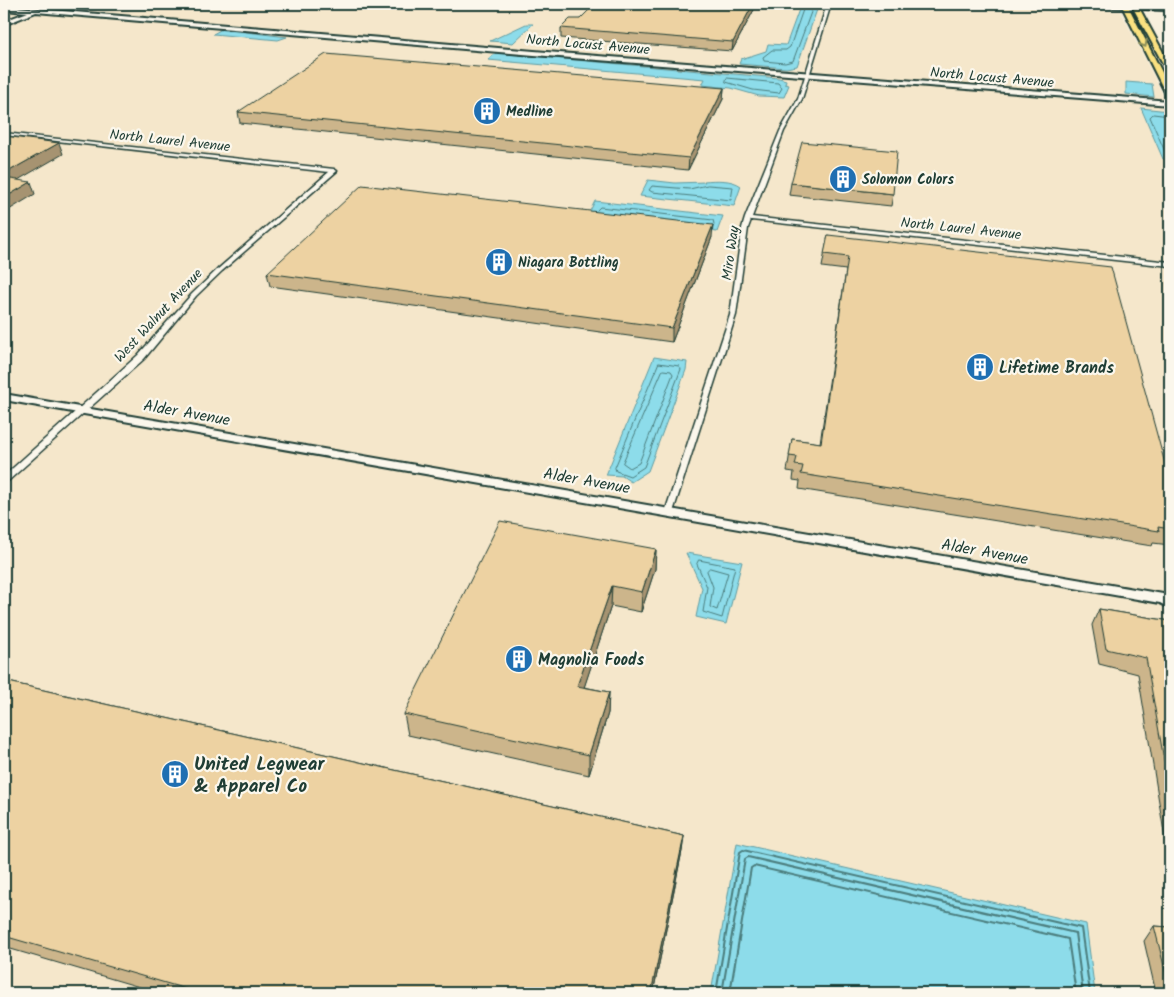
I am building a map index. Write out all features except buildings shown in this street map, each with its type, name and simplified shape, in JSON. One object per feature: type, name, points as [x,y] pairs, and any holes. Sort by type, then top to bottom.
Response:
[{"type":"main road","points":[[1124,5],[1170,94]]},
{"type":"main road","points":[[1135,6],[1170,71]]},
{"type":"street","name":"Miro Way","points":[[670,512],[733,315],[738,292],[742,238],[748,218],[782,131],[800,99],[829,4]]},
{"type":"street","points":[[1072,4],[1124,5],[1170,10]]},
{"type":"street","points":[[4,19],[27,9],[44,5]]},
{"type":"street","points":[[4,23],[44,5]]},
{"type":"street","name":"North Locust Avenue","points":[[4,8],[1170,103]]},
{"type":"street","name":"North Laurel Avenue","points":[[4,134],[334,171]]},
{"type":"street","name":"West Walnut Avenue","points":[[4,480],[141,357],[194,295],[334,171]]},
{"type":"street","name":"North Laurel Avenue","points":[[748,218],[1170,264]]},
{"type":"street","name":"Alder Avenue","points":[[4,397],[1168,600]]},
{"type":"shaded area","points":[[4,4],[1117,4],[1170,109],[1170,993],[4,993]]},
{"type":"water","points":[[801,4],[819,4],[797,66],[786,68],[739,64],[741,59],[766,51],[768,44],[786,45]]},
{"type":"water","points":[[526,24],[533,24],[513,43],[490,41]]},
{"type":"water","points":[[222,29],[287,37],[278,40],[213,34]]},
{"type":"water","points":[[496,53],[779,78],[786,80],[785,84],[789,85],[784,97],[759,96],[731,88],[702,85],[705,79],[488,60]]},
{"type":"water","points":[[1126,82],[1152,84],[1154,97],[1126,94]]},
{"type":"water","points":[[1141,108],[1169,111],[1170,160],[1163,159]]},
{"type":"water","points":[[648,180],[675,183],[723,180],[741,186],[734,206],[640,196]]},
{"type":"water","points":[[595,201],[723,216],[717,232],[596,217],[589,213]]},
{"type":"water","points":[[654,357],[687,362],[686,370],[648,471],[631,482],[622,476],[606,475]]},
{"type":"water","points":[[686,553],[742,562],[726,624],[696,617],[702,588]]},
{"type":"water","points":[[737,843],[1086,924],[1095,993],[711,993]]},
{"type":"place","name":"Medline","points":[[487,111]]},
{"type":"place","name":"Solomon Colors","points":[[843,179]]},
{"type":"place","name":"Niagara Bottling","points":[[499,262]]},
{"type":"place","name":"Lifetime Brands","points":[[980,367]]},
{"type":"place","name":"Magnolia Foods","points":[[519,659]]},
{"type":"place","name":"United Legwear & Apparel Co","points":[[175,774]]}]
